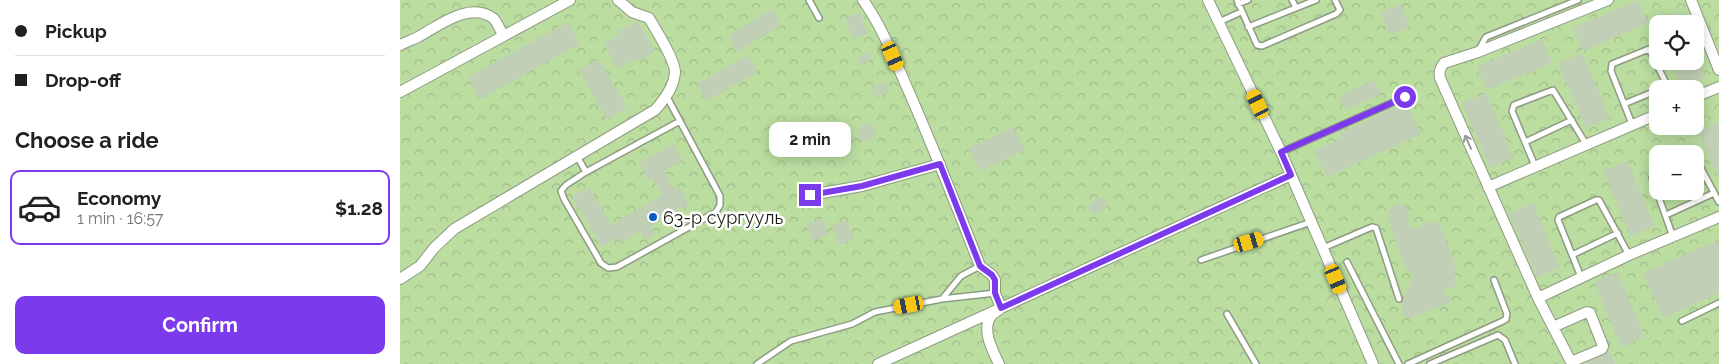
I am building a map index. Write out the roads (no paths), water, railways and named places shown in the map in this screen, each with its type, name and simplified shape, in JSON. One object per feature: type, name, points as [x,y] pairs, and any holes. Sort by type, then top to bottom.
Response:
[{"type":"street","points":[[400,92],[570,0]]},
{"type":"street","points":[[400,279],[420,266],[434,248],[454,229],[655,110],[667,97],[675,71],[669,53],[649,18],[632,12],[618,0]]},
{"type":"street","points":[[863,0],[885,38],[940,164],[980,266],[992,275],[995,280],[995,293],[1001,308]]},
{"type":"street","points":[[1208,0],[1281,152],[1323,248],[1369,362]]},
{"type":"street","points":[[1553,327],[1587,312],[1590,313],[1603,346],[1602,349],[1573,361],[1570,360],[1538,298],[1439,72],[1440,67],[1444,63],[1478,52],[1608,0]]},
{"type":"street","points":[[1692,0],[1719,70]]},
{"type":"street","points":[[400,45],[415,39],[451,16],[464,12],[487,14],[494,20],[503,36]]},
{"type":"street","points":[[1704,93],[1719,87]]},
{"type":"street","points":[[1488,187],[1649,117]]},
{"type":"street","points":[[810,195],[862,186],[940,164]]},
{"type":"street","points":[[878,364],[1291,175]]},
{"type":"street","points":[[1538,298],[1629,255],[1719,217]]},
{"type":"street","points":[[999,364],[987,333],[991,316],[1001,308]]},
{"type":"lane","points":[[809,0],[819,18]]},
{"type":"lane","points":[[1248,0],[1237,2],[1257,46],[1262,46],[1336,14],[1340,10],[1335,0]]},
{"type":"lane","points":[[1292,0],[1296,8]]},
{"type":"lane","points":[[1248,27],[1316,0]]},
{"type":"lane","points":[[1478,52],[1486,37],[1578,0]]},
{"type":"lane","points":[[1218,22],[1241,12]]},
{"type":"lane","points":[[1632,124],[1611,67],[1612,64],[1647,49],[1650,50],[1665,80]]},
{"type":"lane","points":[[1535,166],[1512,111],[1514,105],[1554,90],[1586,144]]},
{"type":"lane","points":[[1624,104],[1649,93]]},
{"type":"lane","points":[[667,97],[680,121],[720,196],[720,205],[716,212],[617,267],[608,268],[600,263],[561,191],[566,185],[586,172],[680,121]]},
{"type":"lane","points":[[1281,152],[1405,97]]},
{"type":"lane","points":[[1525,142],[1572,120]]},
{"type":"lane","points":[[577,156],[586,172]]},
{"type":"lane","points":[[1704,174],[1719,202]]},
{"type":"lane","points":[[1666,215],[1714,193]]},
{"type":"lane","points":[[1580,277],[1558,220],[1559,217],[1589,203],[1599,200],[1629,255]]},
{"type":"lane","points":[[1660,200],[1673,237]]},
{"type":"lane","points":[[1201,260],[1312,222]]},
{"type":"lane","points":[[1323,248],[1372,227],[1376,228],[1399,299]]},
{"type":"lane","points":[[1572,255],[1618,233]]},
{"type":"lane","points":[[1347,262],[1399,364]]},
{"type":"lane","points":[[942,299],[961,276],[980,266]]},
{"type":"lane","points":[[1408,364],[1506,319],[1507,314],[1494,280]]},
{"type":"lane","points":[[757,364],[791,341],[852,324],[875,312],[942,299],[995,293]]},
{"type":"lane","points":[[1682,320],[1719,303]]},
{"type":"lane","points":[[1228,314],[1256,364]]},
{"type":"lane","points":[[1430,364],[1498,335],[1505,340],[1515,364]]},
{"type":"place","name":"63-р сургууль","points":[[653,217]]}]
